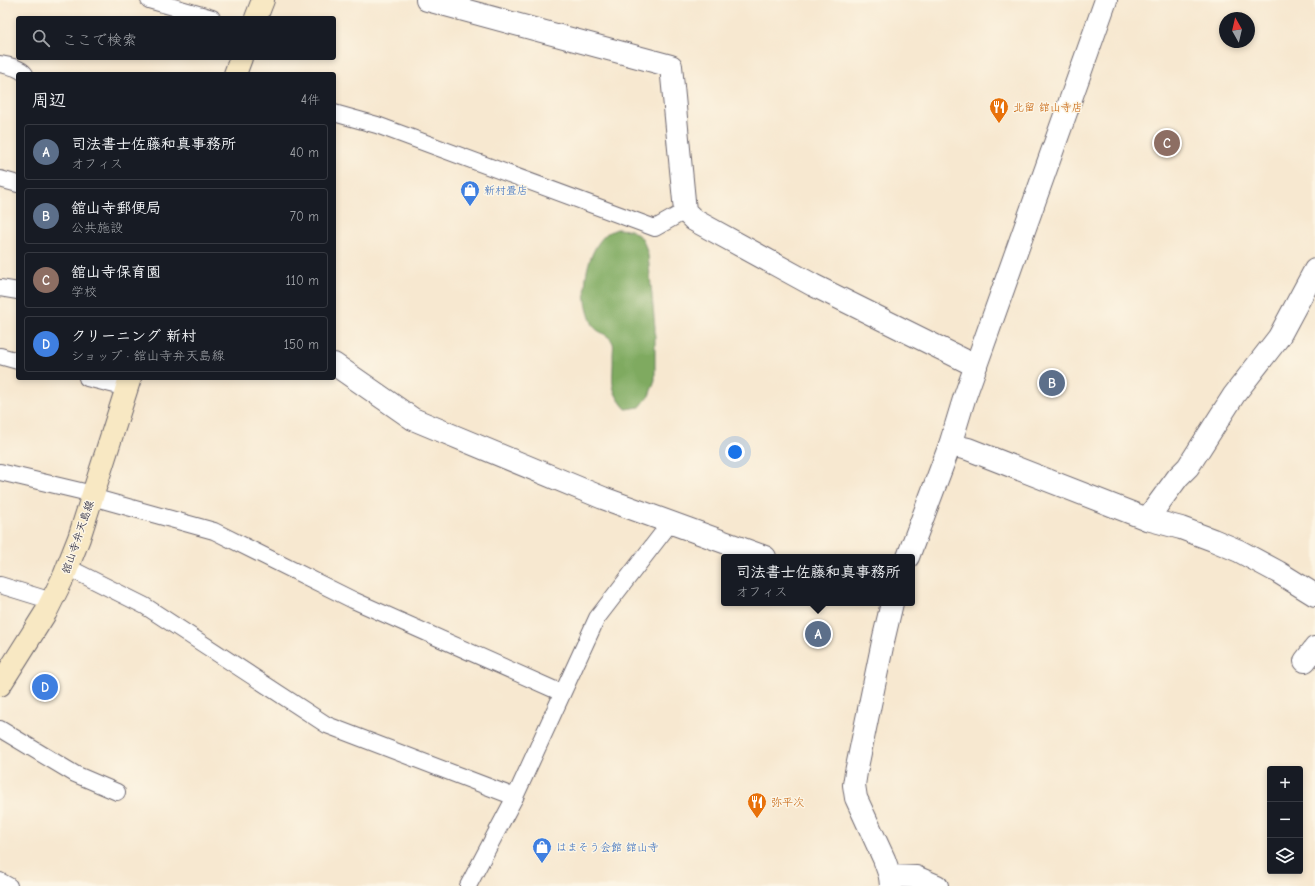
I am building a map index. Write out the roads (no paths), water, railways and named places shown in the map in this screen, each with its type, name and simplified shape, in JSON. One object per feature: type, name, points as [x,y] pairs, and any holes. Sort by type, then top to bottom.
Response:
[{"type":"main road","points":[[257,16],[263,0]]},
{"type":"main road","points":[[236,72],[240,60]]},
{"type":"main road","name":"舘山寺弁天島線","points":[[1,680],[52,601],[67,568],[128,383]]},
{"type":"street","points":[[427,0],[672,66],[685,211],[694,220],[813,285],[976,366]]},
{"type":"street","points":[[909,554],[950,445],[976,366],[1106,0]]},
{"type":"street","points":[[1147,519],[1178,477],[1188,467],[1234,395],[1279,337],[1315,270]]},
{"type":"street","points":[[336,365],[413,418],[603,498],[757,554]]},
{"type":"street","points":[[950,445],[968,449],[1147,519],[1198,534],[1278,572],[1315,595]]},
{"type":"street","points":[[886,606],[857,765],[854,785],[856,798],[884,859],[891,881],[916,878],[937,886]]},
{"type":"lane","points":[[149,0],[205,16]]},
{"type":"lane","points":[[0,64],[14,67],[23,72]]},
{"type":"lane","points":[[336,113],[377,125],[655,228],[685,211]]},
{"type":"lane","points":[[0,179],[16,183]]},
{"type":"lane","points":[[0,288],[16,290]]},
{"type":"lane","points":[[0,356],[16,360]]},
{"type":"lane","points":[[103,380],[128,383]]},
{"type":"lane","points":[[0,472],[92,496],[214,531],[353,600],[562,693]]},
{"type":"lane","points":[[468,886],[515,797],[597,618],[671,522]]},
{"type":"lane","points":[[67,568],[145,606],[328,725],[515,797]]},
{"type":"lane","points":[[0,585],[52,601]]},
{"type":"lane","points":[[0,729],[76,774],[117,792]]},
{"type":"lane","points":[[0,880],[9,886]]},
{"type":"place","name":"北留 舘山寺店","points":[[999,124]]},
{"type":"place","name":"舘山寺保育園","points":[[1167,143]]},
{"type":"place","name":"新村畳店","points":[[470,207]]},
{"type":"place","name":"舘山寺郵便局","points":[[1052,383]]},
{"type":"place","name":"司法書士佐藤和真事務所","points":[[818,634]]},
{"type":"place","name":"クリーニング 新村","points":[[45,687]]},
{"type":"place","name":"弥平次","points":[[757,819]]},
{"type":"place","name":"はまそう会館 舘山寺","points":[[542,864]]}]
